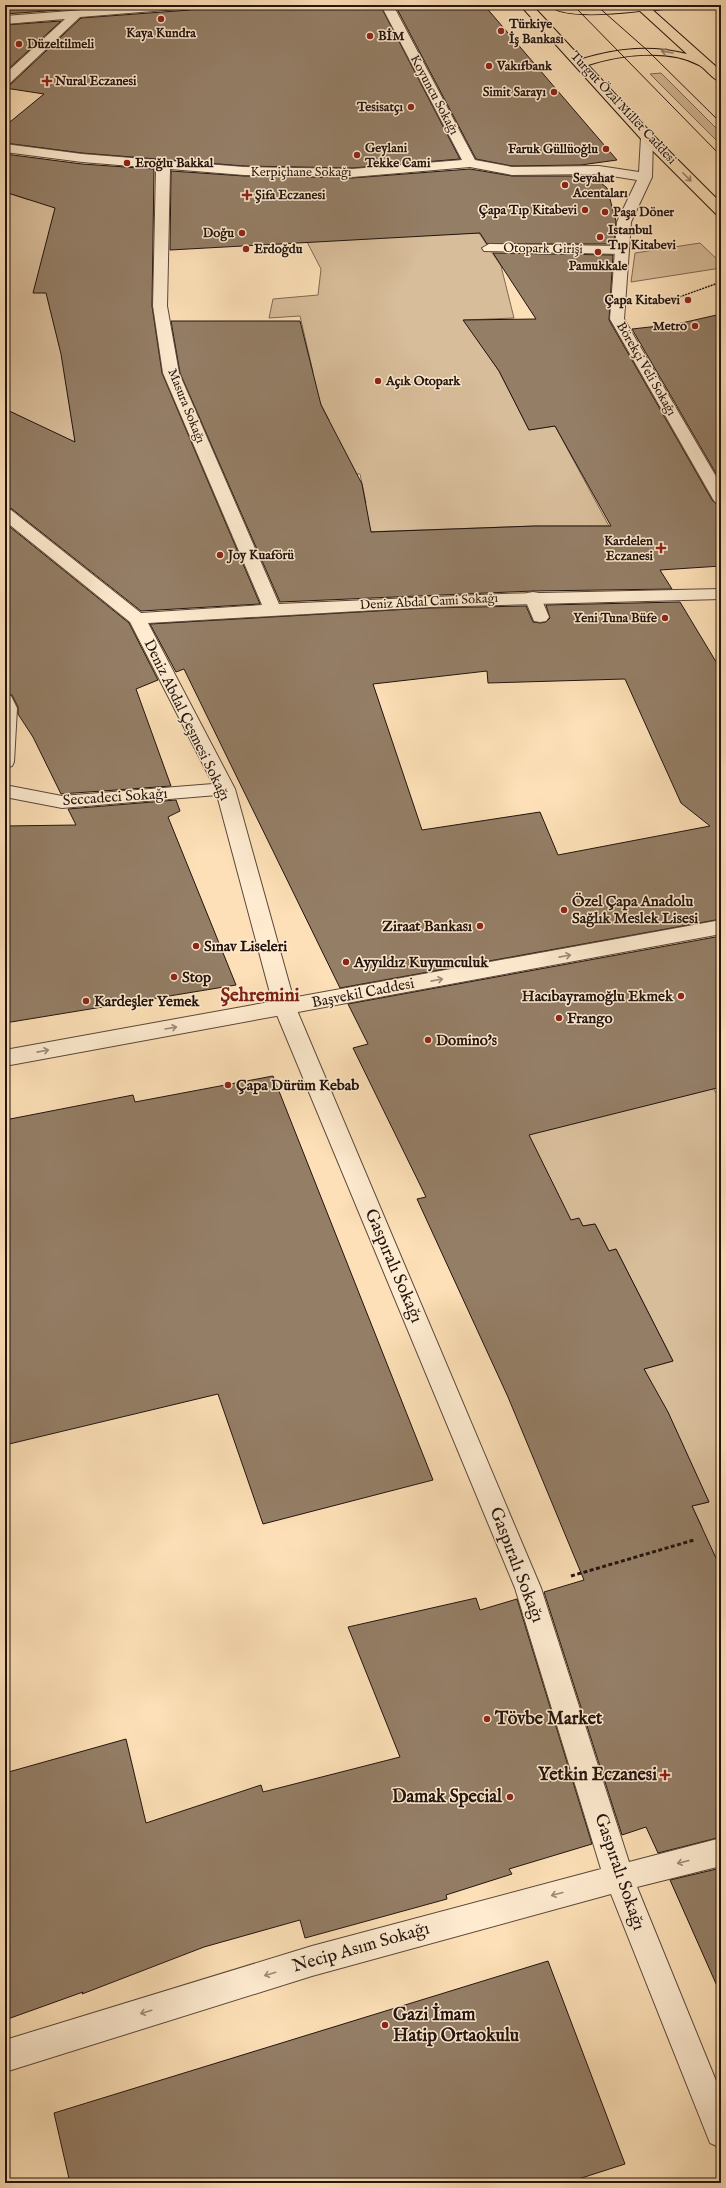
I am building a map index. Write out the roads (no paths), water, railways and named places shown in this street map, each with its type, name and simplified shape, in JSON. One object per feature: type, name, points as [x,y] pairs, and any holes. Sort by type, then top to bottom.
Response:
[{"type":"main road","name":"Turgut Özal Millet Caddesi","points":[[526,5],[582,63],[647,137],[721,211]]},
{"type":"main road","points":[[556,5],[579,11],[603,11],[641,6],[721,78]]},
{"type":"main road","points":[[582,63],[600,57],[647,50],[666,52],[704,63]]},
{"type":"street","points":[[5,20],[75,16],[190,5]]},
{"type":"street","name":"Koyuncu Sokağı","points":[[387,5],[470,163]]},
{"type":"street","points":[[641,6],[666,5]]},
{"type":"street","points":[[5,81],[75,16]]},
{"type":"street","name":"Börekçi Veli Sokağı","points":[[647,137],[645,177],[624,222],[617,319],[721,498]]},
{"type":"street","name":"Kerpiçhane Sokağı","points":[[5,148],[82,158],[244,171],[352,173],[470,163],[512,171],[599,170],[645,177]]},
{"type":"street","name":"Masura Sokağı","points":[[163,165],[160,306],[171,373],[272,609]]},
{"type":"street","name":"Otopark Girişi","points":[[489,248],[621,250]]},
{"type":"street","name":"Deniz Abdal Çeşmesi Sokağı","points":[[5,513],[137,619],[225,789],[285,1008]]},
{"type":"street","name":"Deniz Abdal Cami Sokağı","points":[[137,619],[272,609],[533,597],[720,596]]},
{"type":"street","points":[[533,597],[540,617]]},
{"type":"street","points":[[5,700],[8,708],[5,762]]},
{"type":"street","name":"Seccadeci Sokağı","points":[[5,791],[62,802],[225,789]]},
{"type":"street","name":"Başvekil Caddesi","points":[[5,1058],[285,1008],[721,927]]},
{"type":"street","name":"Gaspıralı Sokağı","points":[[285,1008],[528,1588],[619,1878],[667,2003],[721,2132]]},
{"type":"street","name":"Necip Asım Sokağı","points":[[5,2056],[312,1961],[721,1852]]},
{"type":"tram line","points":[[573,5],[721,156]]},
{"type":"tram line","points":[[596,5],[647,50],[721,123]]},
{"type":"place","name":"Kaya Kundra","points":[[161,19]]},
{"type":"place","name":"Türkiye İş Bankası","points":[[501,31]]},
{"type":"place","name":"BİM","points":[[370,36]]},
{"type":"place","name":"Düzeltilmeli","points":[[19,44]]},
{"type":"place","name":"Vakıfbank","points":[[489,66]]},
{"type":"place","name":"Nural Eczanesi","points":[[47,81]]},
{"type":"place","name":"Simit Sarayı","points":[[554,92]]},
{"type":"place","name":"Tesisatçı","points":[[411,107]]},
{"type":"place","name":"Faruk Güllüoğlu","points":[[606,149]]},
{"type":"place","name":"Geylani Tekke Cami","points":[[357,155]]},
{"type":"place","name":"Eroğlu Bakkal","points":[[127,163]]},
{"type":"place","name":"Seyahat Acentaları","points":[[565,185]]},
{"type":"place","name":"Şifa Eczanesi","points":[[247,195]]},
{"type":"place","name":"Çapa Tıp Kitabevi","points":[[585,210]]},
{"type":"place","name":"Paşa Döner","points":[[605,212]]},
{"type":"place","name":"Doğu","points":[[242,233]]},
{"type":"place","name":"Istanbul Tıp Kitabevi","points":[[600,237]]},
{"type":"place","name":"Erdoğdu","points":[[246,249]]},
{"type":"place","name":"Pamukkale","points":[[598,252]]},
{"type":"place","name":"Çapa Kitabevi","points":[[688,300]]},
{"type":"place","name":"Metro","points":[[695,326]]},
{"type":"place","name":"Açık Otopark","points":[[378,381]]},
{"type":"place","name":"Kardelen Eczanesi","points":[[661,548]]},
{"type":"place","name":"Joy Kuaförü","points":[[220,555]]},
{"type":"place","name":"Yeni Tuna Büfe","points":[[665,618]]},
{"type":"place","name":"Özel Çapa Anadolu Sağlık Meslek Lisesi","points":[[564,910]]},
{"type":"place","name":"Ziraat Bankası","points":[[480,926]]},
{"type":"place","name":"Sınav Liseleri","points":[[196,946]]},
{"type":"place","name":"Ayyıldız Kuyumculuk","points":[[346,962]]},
{"type":"place","name":"Stop","points":[[174,977]]},
{"type":"place","name":"Hacıbayramoğlu Ekmek","points":[[681,996]]},
{"type":"place","name":"Kardeşler Yemek","points":[[86,1001]]},
{"type":"place","name":"Frango","points":[[559,1018]]},
{"type":"place","name":"Domino's","points":[[428,1040]]},
{"type":"place","name":"Çapa Dürüm Kebab","points":[[228,1085]]},
{"type":"place","name":"Tövbe Market","points":[[487,1719]]},
{"type":"place","name":"Yetkin Eczanesi","points":[[665,1775]]},
{"type":"place","name":"Damak Special","points":[[510,1797]]},
{"type":"place","name":"Gazi İmam Hatip Ortaokulu","points":[[385,2025]]},
{"type":"district","name":"Şehremini","points":[[260,996]]}]
